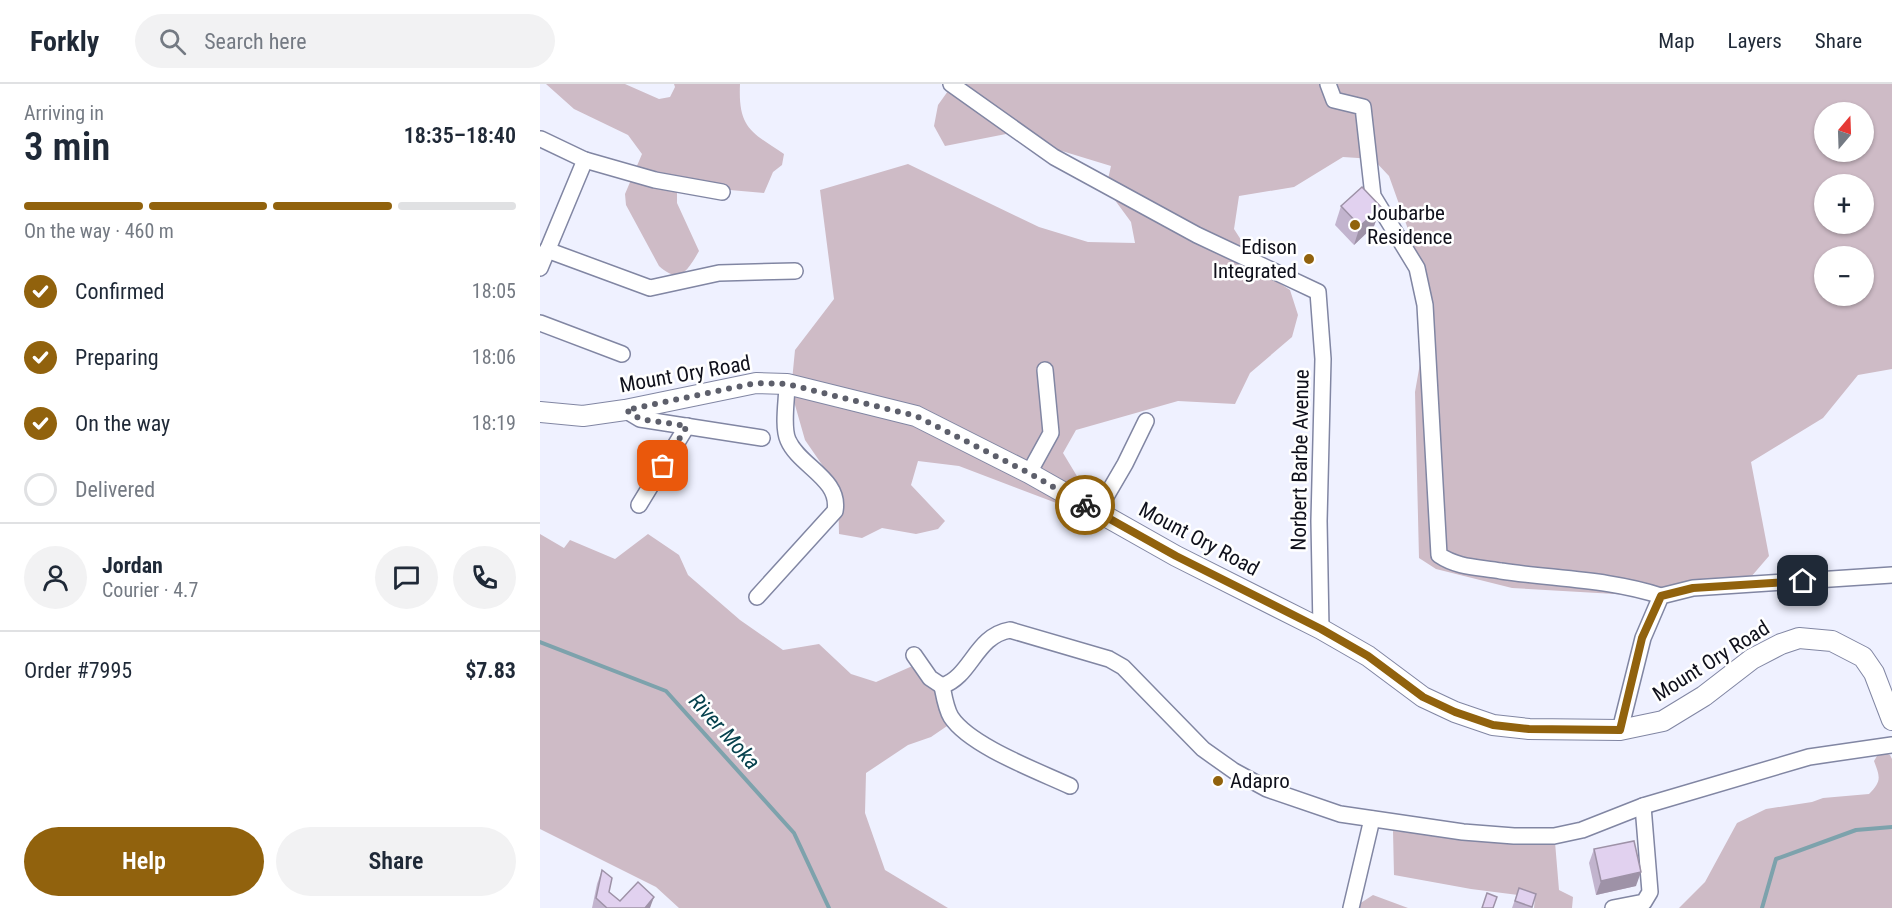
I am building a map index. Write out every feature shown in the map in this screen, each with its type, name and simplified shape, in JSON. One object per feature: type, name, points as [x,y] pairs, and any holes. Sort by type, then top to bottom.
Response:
[{"type":"main road","name":"Mount Ory Road","points":[[540,412],[583,416],[626,410],[756,383],[787,384],[916,416],[1029,473],[1176,556],[1321,629],[1368,656],[1423,697],[1455,712],[1493,725],[1529,729],[1620,730],[1663,721],[1704,696],[1752,659],[1781,644],[1799,638],[1832,641],[1863,657],[1874,673],[1892,720]]},
{"type":"street","name":"Norbert Barbe Avenue","points":[[951,84],[1054,157],[1197,235],[1318,292],[1323,359],[1318,521],[1321,629]]},
{"type":"street","points":[[1328,84],[1334,100],[1363,107],[1373,196],[1417,268],[1425,305],[1439,555],[1451,563],[1526,575],[1632,586],[1661,596]]},
{"type":"street","points":[[541,140],[585,160],[655,180],[722,192]]},
{"type":"street","points":[[540,268],[585,160]]},
{"type":"street","points":[[547,250],[650,288],[719,273],[795,271]]},
{"type":"street","points":[[540,323],[622,354]]},
{"type":"street","points":[[1029,473],[1051,433],[1045,370]]},
{"type":"street","points":[[757,597],[835,511],[837,501],[829,485],[796,453],[787,439],[787,384]]},
{"type":"street","points":[[626,410],[640,419],[762,438]]},
{"type":"street","points":[[1097,512],[1125,464],[1146,421]]},
{"type":"street","points":[[639,505],[687,426]]},
{"type":"street","name":"Mount Ory Road","points":[[1620,730],[1642,638],[1661,596],[1693,588],[1892,575]]},
{"type":"street","points":[[942,686],[954,682],[989,638],[1010,630],[1109,659],[1123,667],[1203,749],[1234,771],[1267,789],[1340,814],[1463,832],[1514,836],[1554,836],[1582,830],[1643,806],[1809,757],[1892,745]]},
{"type":"street","points":[[914,655],[930,678],[942,686],[950,715],[962,731],[986,746],[1070,786]]},
{"type":"street","points":[[1613,908],[1644,902],[1650,892],[1643,806]]},
{"type":"street","points":[[1351,908],[1372,819]]},
{"type":"shaded area","points":[[546,84],[625,84],[659,99],[670,97],[675,87],[674,84],[740,84],[741,110],[744,120],[755,134],[784,154],[782,165],[773,172],[764,193],[730,190],[695,179],[684,183],[677,193],[677,203],[699,251],[683,273],[678,275],[666,272],[659,266],[626,205],[625,194],[642,154],[628,135],[574,109]]},
{"type":"shaded area","points":[[953,84],[1892,84],[1892,369],[1858,375],[1823,418],[1751,462],[1769,556],[1744,585],[1684,598],[1512,588],[1436,569],[1419,558],[1415,392],[1430,306],[1424,274],[1389,176],[1373,159],[1343,157],[1294,187],[1239,196],[1234,229],[1261,271],[1290,290],[1298,315],[1292,337],[1250,373],[1235,404],[1178,401],[1076,430],[1063,453],[1095,506],[1088,515],[959,466],[918,461],[911,485],[945,521],[938,529],[916,534],[882,528],[862,538],[839,534],[838,488],[805,440],[791,391],[795,350],[834,299],[820,190],[908,164],[1039,227],[1088,242],[1135,243],[1131,222],[1106,188],[1111,166],[1006,134],[945,146],[934,126],[938,105]]},
{"type":"shaded area","points":[[540,534],[564,548],[570,540],[615,559],[648,534],[679,555],[688,575],[740,620],[783,650],[819,644],[851,674],[876,682],[917,664],[931,683],[950,724],[931,737],[908,745],[866,773],[865,813],[885,870],[948,908],[679,908],[656,887],[540,829]]},
{"type":"shaded area","points":[[1880,751],[1890,755],[1892,759],[1892,908],[1679,908],[1705,882],[1737,823],[1766,809],[1812,802],[1823,798],[1869,794],[1878,782],[1874,761]]},
{"type":"shaded area","points":[[1393,831],[1474,839],[1555,842],[1559,890],[1573,897],[1572,908],[1534,908],[1535,897],[1471,889],[1394,875]]},
{"type":"shaded area","points":[[1373,895],[1408,908],[1353,908]]},
{"type":"building","points":[[1362,187],[1381,207],[1360,226],[1341,206]]},
{"type":"building","points":[[1634,841],[1641,872],[1601,881],[1594,849]]},
{"type":"building","points":[[602,870],[612,878],[609,892],[620,901],[638,882],[654,897],[645,908],[607,908],[596,898]]},
{"type":"building","points":[[1519,888],[1536,894],[1532,907],[1515,901]]},
{"type":"building","points":[[1487,893],[1497,897],[1493,908],[1482,908]]},
{"type":"waterway","name":"River Moka","points":[[540,642],[666,691],[794,833],[829,908]]},
{"type":"waterway","name":"River Moka","points":[[1762,908],[1776,859],[1856,830],[1892,827]]},
{"type":"way so far","points":[[663,466],[687,426],[640,419],[626,410],[756,383],[787,384],[916,416],[1029,473],[1085,505]]},
{"type":"place","name":"Joubarbe Residence","points":[[1355,225]]},
{"type":"place","name":"Edison Integrated","points":[[1309,259]]},
{"type":"place","name":"Adapro","points":[[1218,781]]},
{"type":"route","points":[[1085,505],[1176,556],[1321,629],[1368,656],[1423,697],[1455,712],[1493,725],[1529,729],[1620,730],[1642,638],[1661,596],[1693,588],[1803,581]]}]
